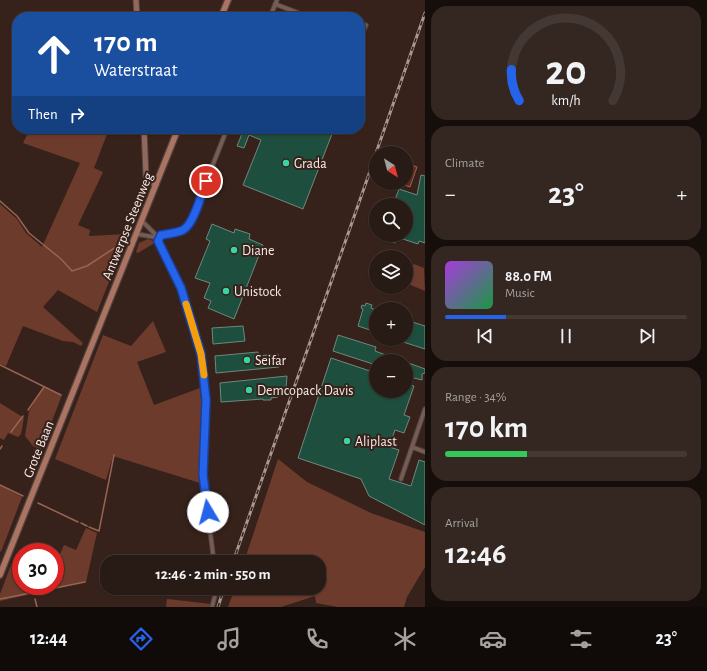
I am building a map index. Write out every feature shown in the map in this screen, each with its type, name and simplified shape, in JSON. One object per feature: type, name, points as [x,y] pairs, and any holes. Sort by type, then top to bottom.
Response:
[{"type":"main road","points":[[223,12],[228,0]]},
{"type":"main road","name":"Antwerpse Steenweg","points":[[98,332],[176,134]]},
{"type":"main road","name":"Grote Baan","points":[[0,575],[98,332]]},
{"type":"street","points":[[136,0],[137,12]]},
{"type":"street","points":[[272,12],[276,2],[298,12]]},
{"type":"street","points":[[144,134],[146,176],[149,181],[156,185]]},
{"type":"street","points":[[137,234],[159,238],[161,235],[183,230],[188,225],[225,134]]},
{"type":"street","points":[[142,221],[159,238],[158,241],[181,288],[201,354],[206,400],[203,475],[213,555]]},
{"type":"street","points":[[401,479],[425,409]]},
{"type":"street","points":[[412,448],[425,452]]},
{"type":"street","points":[[212,607],[215,595]]},
{"type":"shaded area","points":[[28,134],[107,134],[94,168],[103,172],[78,225],[90,230],[89,236],[128,234],[97,312],[58,290],[43,307],[83,343],[81,346],[23,326],[6,366],[0,364],[0,204],[17,219],[26,233],[42,247],[80,163],[23,143]]},
{"type":"shaded area","points":[[413,166],[417,167],[413,178]]},
{"type":"shaded area","points":[[148,239],[156,242],[138,253],[136,252],[139,243]]},
{"type":"shaded area","points":[[414,264],[424,268],[425,291],[413,286]]},
{"type":"shaded area","points":[[153,321],[166,352],[137,362],[154,405],[200,388],[203,421],[200,483],[113,456],[106,480],[55,459],[103,335],[131,346]]},
{"type":"shaded area","points":[[44,387],[62,395],[41,450],[33,446],[25,436],[29,411]]},
{"type":"shaded area","points":[[0,403],[24,418],[21,434],[18,437],[8,433],[4,440],[0,438]]},
{"type":"shaded area","points":[[278,459],[307,482],[371,513],[425,532],[425,567],[407,597],[404,607],[338,607],[316,603],[315,596],[281,607],[228,607],[232,595],[326,595],[326,555],[246,555]]},
{"type":"shaded area","points":[[0,485],[22,497],[1,552],[0,551]]},
{"type":"shaded area","points":[[86,528],[97,533],[86,582],[64,587],[64,545],[76,550]]},
{"type":"shaded area","points":[[12,563],[12,595],[27,595],[0,601],[0,594]]},
{"type":"shaded area","points":[[167,599],[211,604],[210,607],[166,607]]},
{"type":"building","name":"Grada","points":[[242,134],[332,134],[303,209],[243,185],[261,140],[249,135],[244,148],[237,146]]},
{"type":"building","points":[[421,175],[425,176],[425,243],[419,241],[418,244],[412,242],[413,198],[396,198],[399,190],[417,195]]},
{"type":"building","points":[[212,224],[234,233],[235,229],[250,234],[249,239],[263,245],[234,319],[208,308],[211,301],[204,298],[210,283],[195,278],[210,241],[206,239]]},
{"type":"building","points":[[366,303],[369,304],[369,330],[358,326],[363,309],[361,308],[362,305],[365,306]]},
{"type":"building","points":[[413,322],[425,326],[425,349],[413,345]]},
{"type":"building","points":[[243,326],[245,341],[213,344],[212,328]]},
{"type":"building","points":[[338,335],[376,347],[375,351],[383,354],[369,354],[369,363],[333,351]]},
{"type":"building","name":"Seifar","points":[[258,352],[258,356],[278,354],[279,367],[216,373],[215,356]]},
{"type":"building","name":"Aliplast","points":[[331,358],[369,371],[369,398],[410,398],[404,415],[410,417],[404,433],[395,430],[389,447],[399,450],[389,479],[411,486],[419,460],[425,462],[425,525],[369,496],[361,479],[298,458]]},
{"type":"building","points":[[413,365],[425,369],[425,373],[422,374],[422,380],[413,378]]},
{"type":"building","name":"Demcopack Davis","points":[[287,376],[286,388],[277,389],[278,397],[271,398],[271,400],[263,399],[221,402],[220,383]]},
{"type":"waterway","points":[[0,201],[17,216],[29,233],[61,259],[72,271],[87,266],[122,243]]},
{"type":"waterway","points":[[0,365],[61,395]]},
{"type":"waterway","points":[[28,410],[44,387]]},
{"type":"waterway","points":[[11,432],[23,416]]},
{"type":"waterway","points":[[89,527],[99,531],[114,455]]},
{"type":"waterway","points":[[0,485],[23,496]]},
{"type":"waterway","points":[[38,503],[78,522]]},
{"type":"waterway","points":[[81,523],[87,526]]},
{"type":"waterway","points":[[0,599],[85,582]]},
{"type":"waterway","points":[[35,599],[37,607]]},
{"type":"railway","points":[[378,146],[425,13]]},
{"type":"railway","points":[[235,555],[369,174]]},
{"type":"railway","points":[[218,607],[222,595]]},
{"type":"slow traffic","points":[[186,304],[201,354],[204,375]]},
{"type":"place","name":"Grada","points":[[286,163]]},
{"type":"place","name":"Diane","points":[[234,250]]},
{"type":"place","name":"Unistock","points":[[226,291]]},
{"type":"place","name":"Seifar","points":[[247,360]]},
{"type":"place","name":"Demcopack Davis","points":[[249,390]]},
{"type":"place","name":"Aliplast","points":[[347,441]]},
{"type":"route","points":[[206,181],[187,227],[180,231],[161,235],[158,241],[181,288],[201,354],[206,400],[203,475],[208,512]]}]
